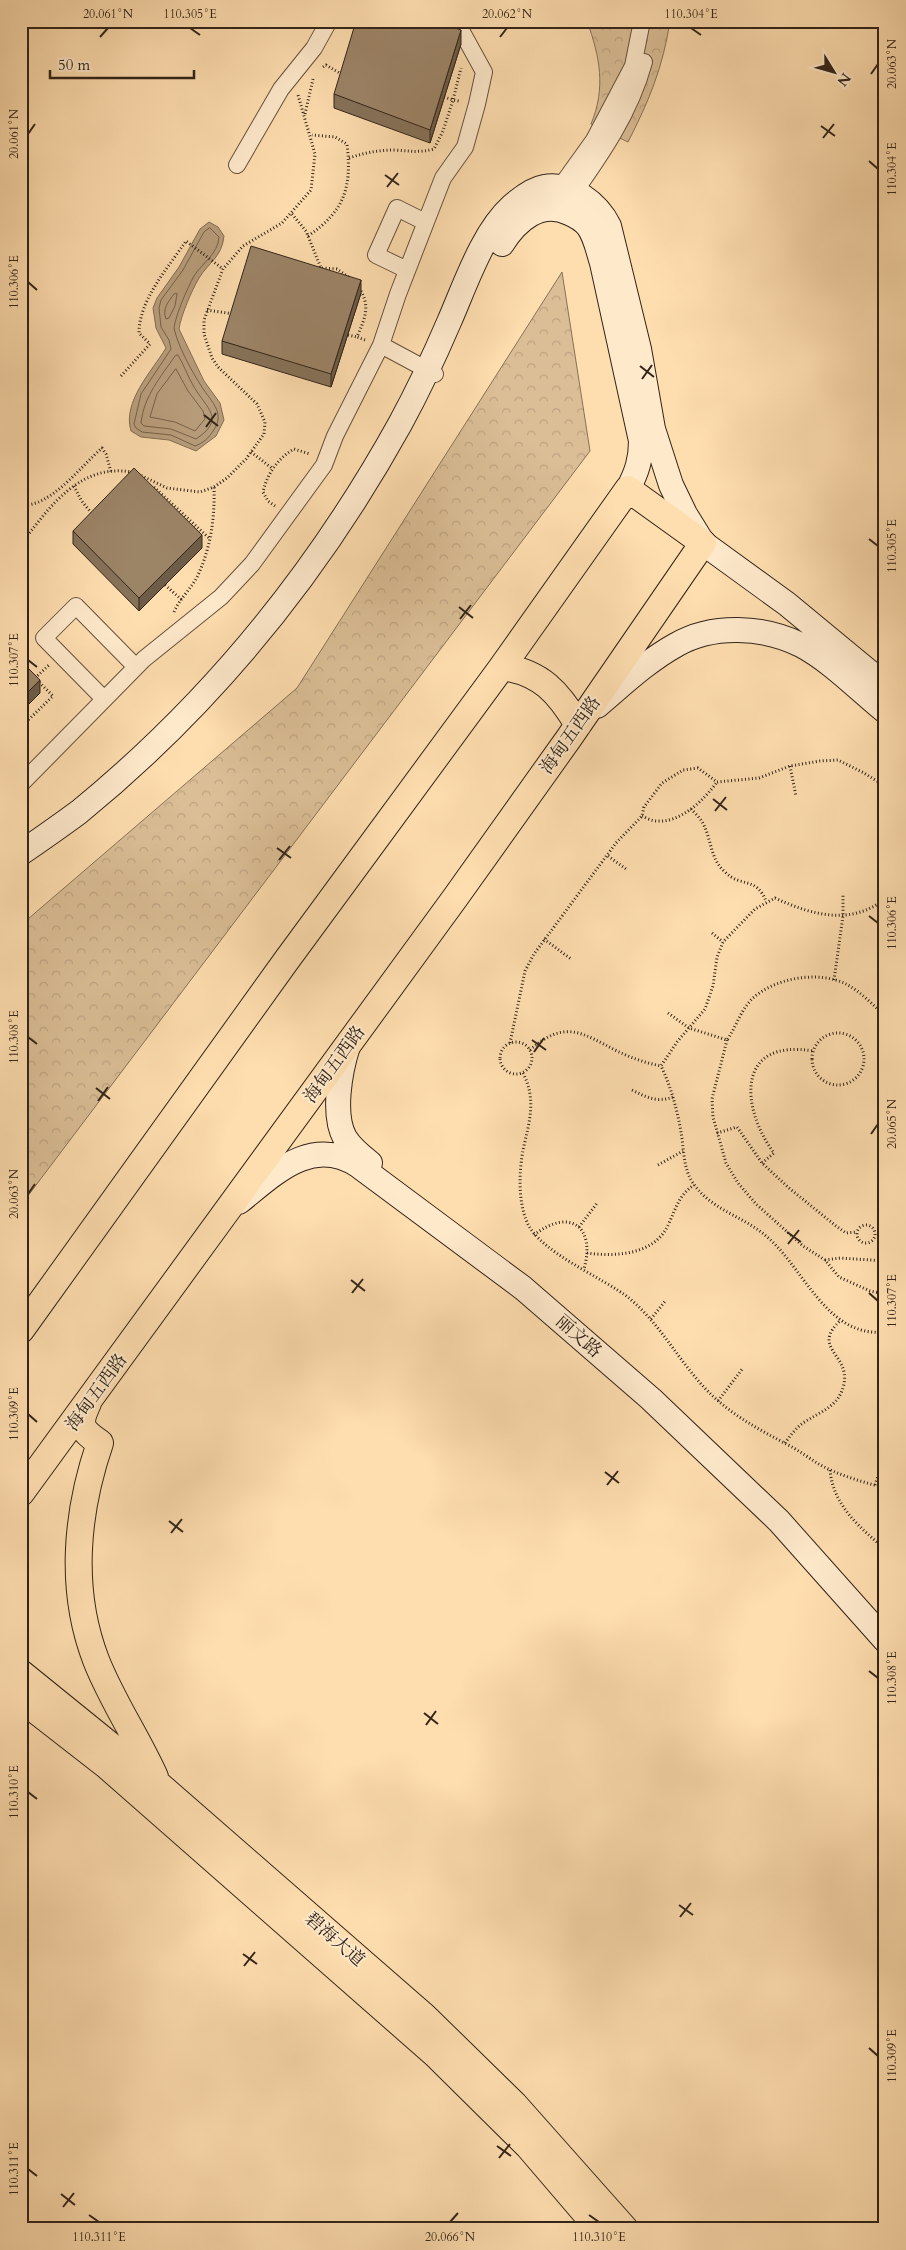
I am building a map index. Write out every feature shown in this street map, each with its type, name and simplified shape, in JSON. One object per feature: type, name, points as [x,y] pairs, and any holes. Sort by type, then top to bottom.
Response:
[{"type":"main road","points":[[21,1330],[286,961],[518,645],[628,489],[703,543]]},
{"type":"main road","name":"海甸五西路","points":[[21,1493],[455,898],[581,721],[703,543]]},
{"type":"main road","points":[[502,667],[524,672],[547,684],[581,721]]},
{"type":"main road","points":[[88,1403],[83,1415],[82,1427],[100,1443],[84,1503],[78,1548],[79,1588],[83,1617],[96,1660],[158,1784]]},
{"type":"main road","name":"碧海大道","points":[[21,1673],[158,1784],[424,2016],[542,2133],[625,2229]]},
{"type":"main road","name":"碧海大道","points":[[21,1699],[107,1766],[436,2055],[528,2146],[599,2229]]},
{"type":"street","points":[[237,165],[281,89],[314,48],[329,21]]},
{"type":"street","points":[[21,784],[136,667],[221,597],[252,564],[324,465],[335,436],[381,345],[425,222],[443,178],[465,147],[478,104],[484,72],[456,21]]},
{"type":"street","points":[[560,199],[633,66],[638,49],[642,21]]},
{"type":"street","points":[[560,199],[606,147],[629,105],[643,64],[651,21]]},
{"type":"street","points":[[21,866],[105,802],[170,744],[230,682],[303,594],[343,536],[382,474],[432,372],[473,268],[496,225],[510,208],[525,195],[544,187],[560,199],[588,226],[602,263],[641,441],[641,457],[628,489]]},
{"type":"street","points":[[560,199],[595,206],[603,214],[609,226],[639,349],[653,429],[661,458],[685,514],[703,543],[787,604],[885,711]]},
{"type":"street","points":[[407,270],[376,255],[397,208],[425,222]]},
{"type":"street","points":[[381,345],[432,372]]},
{"type":"street","points":[[21,853],[78,812],[144,756],[248,646],[336,530],[432,372]]},
{"type":"street","points":[[104,699],[44,638],[76,606],[136,667]]},
{"type":"street","points":[[581,721],[639,671],[675,645],[693,637],[712,632],[749,631],[786,639],[842,663],[885,685]]},
{"type":"street","name":"丽文路","points":[[350,1042],[342,1067],[339,1100],[341,1128],[352,1147],[539,1292],[627,1366],[783,1514],[885,1626]]},
{"type":"street","name":"丽文路","points":[[226,1212],[283,1168],[305,1157],[331,1154],[345,1158],[359,1166],[523,1288],[651,1399],[778,1521],[885,1640]]},
{"type":"path","points":[[317,70],[326,65],[344,76]]},
{"type":"path","points":[[304,116],[315,75]]},
{"type":"path","points":[[21,544],[57,498],[74,486],[94,476],[111,472],[140,474],[167,488],[200,492],[214,487],[232,473],[264,434],[265,422],[258,404],[218,367],[212,358],[204,334],[207,310],[223,269],[243,246],[271,230],[292,214],[311,190],[315,154],[312,135],[292,76]]},
{"type":"path","points":[[444,97],[478,104]]},
{"type":"path","points":[[349,158],[369,151],[421,152],[434,149],[443,131],[453,100]]},
{"type":"path","points":[[308,236],[336,213],[346,195],[349,158],[347,144],[335,137],[312,135]]},
{"type":"path","points":[[292,214],[308,236],[321,268],[337,269],[355,281],[367,299],[365,319],[357,337]]},
{"type":"path","points":[[122,376],[150,344],[139,333],[139,318],[144,305],[186,241],[223,269]]},
{"type":"path","points":[[207,310],[234,314]]},
{"type":"path","points":[[348,335],[381,345]]},
{"type":"path","points":[[22,506],[48,498],[102,448],[106,454],[111,472]]},
{"type":"path","points":[[287,516],[268,501],[263,492],[266,480],[273,469],[285,454],[294,449],[308,452],[324,465]]},
{"type":"path","points":[[251,452],[273,469]]},
{"type":"path","points":[[140,474],[210,540]]},
{"type":"path","points":[[74,486],[81,500],[97,520]]},
{"type":"path","points":[[173,615],[198,577],[210,540],[214,510],[214,487]]},
{"type":"path","points":[[165,585],[182,600]]},
{"type":"path","points":[[21,727],[53,696],[31,674]]},
{"type":"path","points":[[510,1043],[525,970],[544,939],[616,843],[642,816],[644,807],[662,783],[683,770],[698,768],[717,782],[758,778],[790,766],[820,760],[838,760],[885,786]]},
{"type":"path","points":[[790,766],[796,796]]},
{"type":"path","points":[[642,816],[657,821],[673,818],[691,809],[708,795],[717,782]]},
{"type":"path","points":[[691,809],[701,820],[717,864],[734,880],[756,886],[763,892],[766,902]]},
{"type":"path","points":[[608,856],[626,869]]},
{"type":"path","points":[[834,980],[843,916],[842,895]]},
{"type":"path","points":[[662,1066],[677,1042],[705,1009],[712,986],[717,957],[723,942],[744,918],[766,902],[775,898],[815,914],[843,916],[871,908],[885,899]]},
{"type":"path","points":[[712,933],[723,942]]},
{"type":"path","points":[[544,939],[571,960]]},
{"type":"path","points":[[885,1016],[853,989],[825,978],[800,979],[764,990],[752,999],[727,1040],[712,1100],[713,1117],[726,1163],[738,1182],[756,1204],[803,1246],[824,1260],[839,1277],[870,1291],[885,1294]]},
{"type":"path","points":[[668,1013],[689,1028],[727,1040]]},
{"type":"path","points":[[530,1050],[542,1039],[565,1030],[585,1034],[618,1052],[662,1066]]},
{"type":"path","points":[[838,1033],[846,1034],[854,1038],[863,1051],[862,1068],[858,1075],[843,1085],[826,1082],[814,1069],[813,1051],[823,1038],[838,1033]]},
{"type":"path","points":[[522,1042],[530,1050],[531,1066],[523,1073],[513,1075],[504,1070],[499,1060],[502,1050],[510,1043],[522,1042]]},
{"type":"path","points":[[762,1163],[774,1153],[761,1132],[751,1106],[750,1082],[754,1071],[760,1061],[780,1050],[813,1051]]},
{"type":"path","points":[[662,1066],[673,1097],[683,1151],[694,1185],[718,1208],[751,1224],[767,1236],[808,1286],[841,1320],[855,1328],[874,1334],[885,1332]]},
{"type":"path","points":[[523,1073],[531,1096],[532,1108],[523,1152],[521,1195],[526,1220],[534,1235],[623,1294],[651,1319],[690,1372],[718,1401],[744,1421],[830,1470],[885,1488]]},
{"type":"path","points":[[632,1090],[650,1099],[665,1100],[673,1097]]},
{"type":"path","points":[[717,1133],[737,1127],[762,1163],[836,1226],[846,1233],[857,1232]]},
{"type":"path","points":[[658,1165],[683,1151]]},
{"type":"path","points":[[587,1253],[616,1255],[634,1252],[646,1247],[659,1237],[668,1226],[678,1201],[694,1185]]},
{"type":"path","points":[[578,1227],[598,1202]]},
{"type":"path","points":[[534,1235],[550,1225],[565,1221],[578,1227],[584,1233],[588,1244],[584,1269]]},
{"type":"path","points":[[868,1226],[873,1228],[875,1234],[871,1241],[865,1243],[860,1240],[857,1232],[860,1227],[868,1226]]},
{"type":"path","points":[[824,1260],[840,1258],[885,1261]]},
{"type":"path","points":[[651,1319],[666,1300]]},
{"type":"path","points":[[785,1443],[803,1424],[825,1412],[840,1397],[845,1378],[843,1366],[828,1343],[828,1336],[833,1327],[841,1320]]},
{"type":"path","points":[[718,1401],[743,1368]]},
{"type":"path","points":[[875,1485],[885,1455]]},
{"type":"path","points":[[830,1470],[831,1483],[844,1511],[856,1524],[885,1548]]},
{"type":"green space","points":[[587,21],[670,21],[659,69],[628,142],[591,124],[599,98],[600,73]]},
{"type":"green space","points":[[562,272],[590,451],[21,1205],[21,925],[297,688]]},
{"type":"water","points":[[209,222],[218,227],[224,236],[223,243],[218,254],[196,283],[184,310],[179,329],[204,381],[220,403],[224,420],[216,436],[196,451],[169,440],[141,437],[131,431],[129,420],[134,398],[166,348],[156,328],[153,308],[157,298],[179,267],[200,229]]},
{"type":"building","points":[[356,21],[435,21],[461,30],[430,130],[334,94]]},
{"type":"building","points":[[251,246],[361,280],[331,374],[222,341]]},
{"type":"building","points":[[134,468],[202,535],[139,598],[73,531]]},
{"type":"building","points":[[21,661],[40,680],[21,699]]}]
